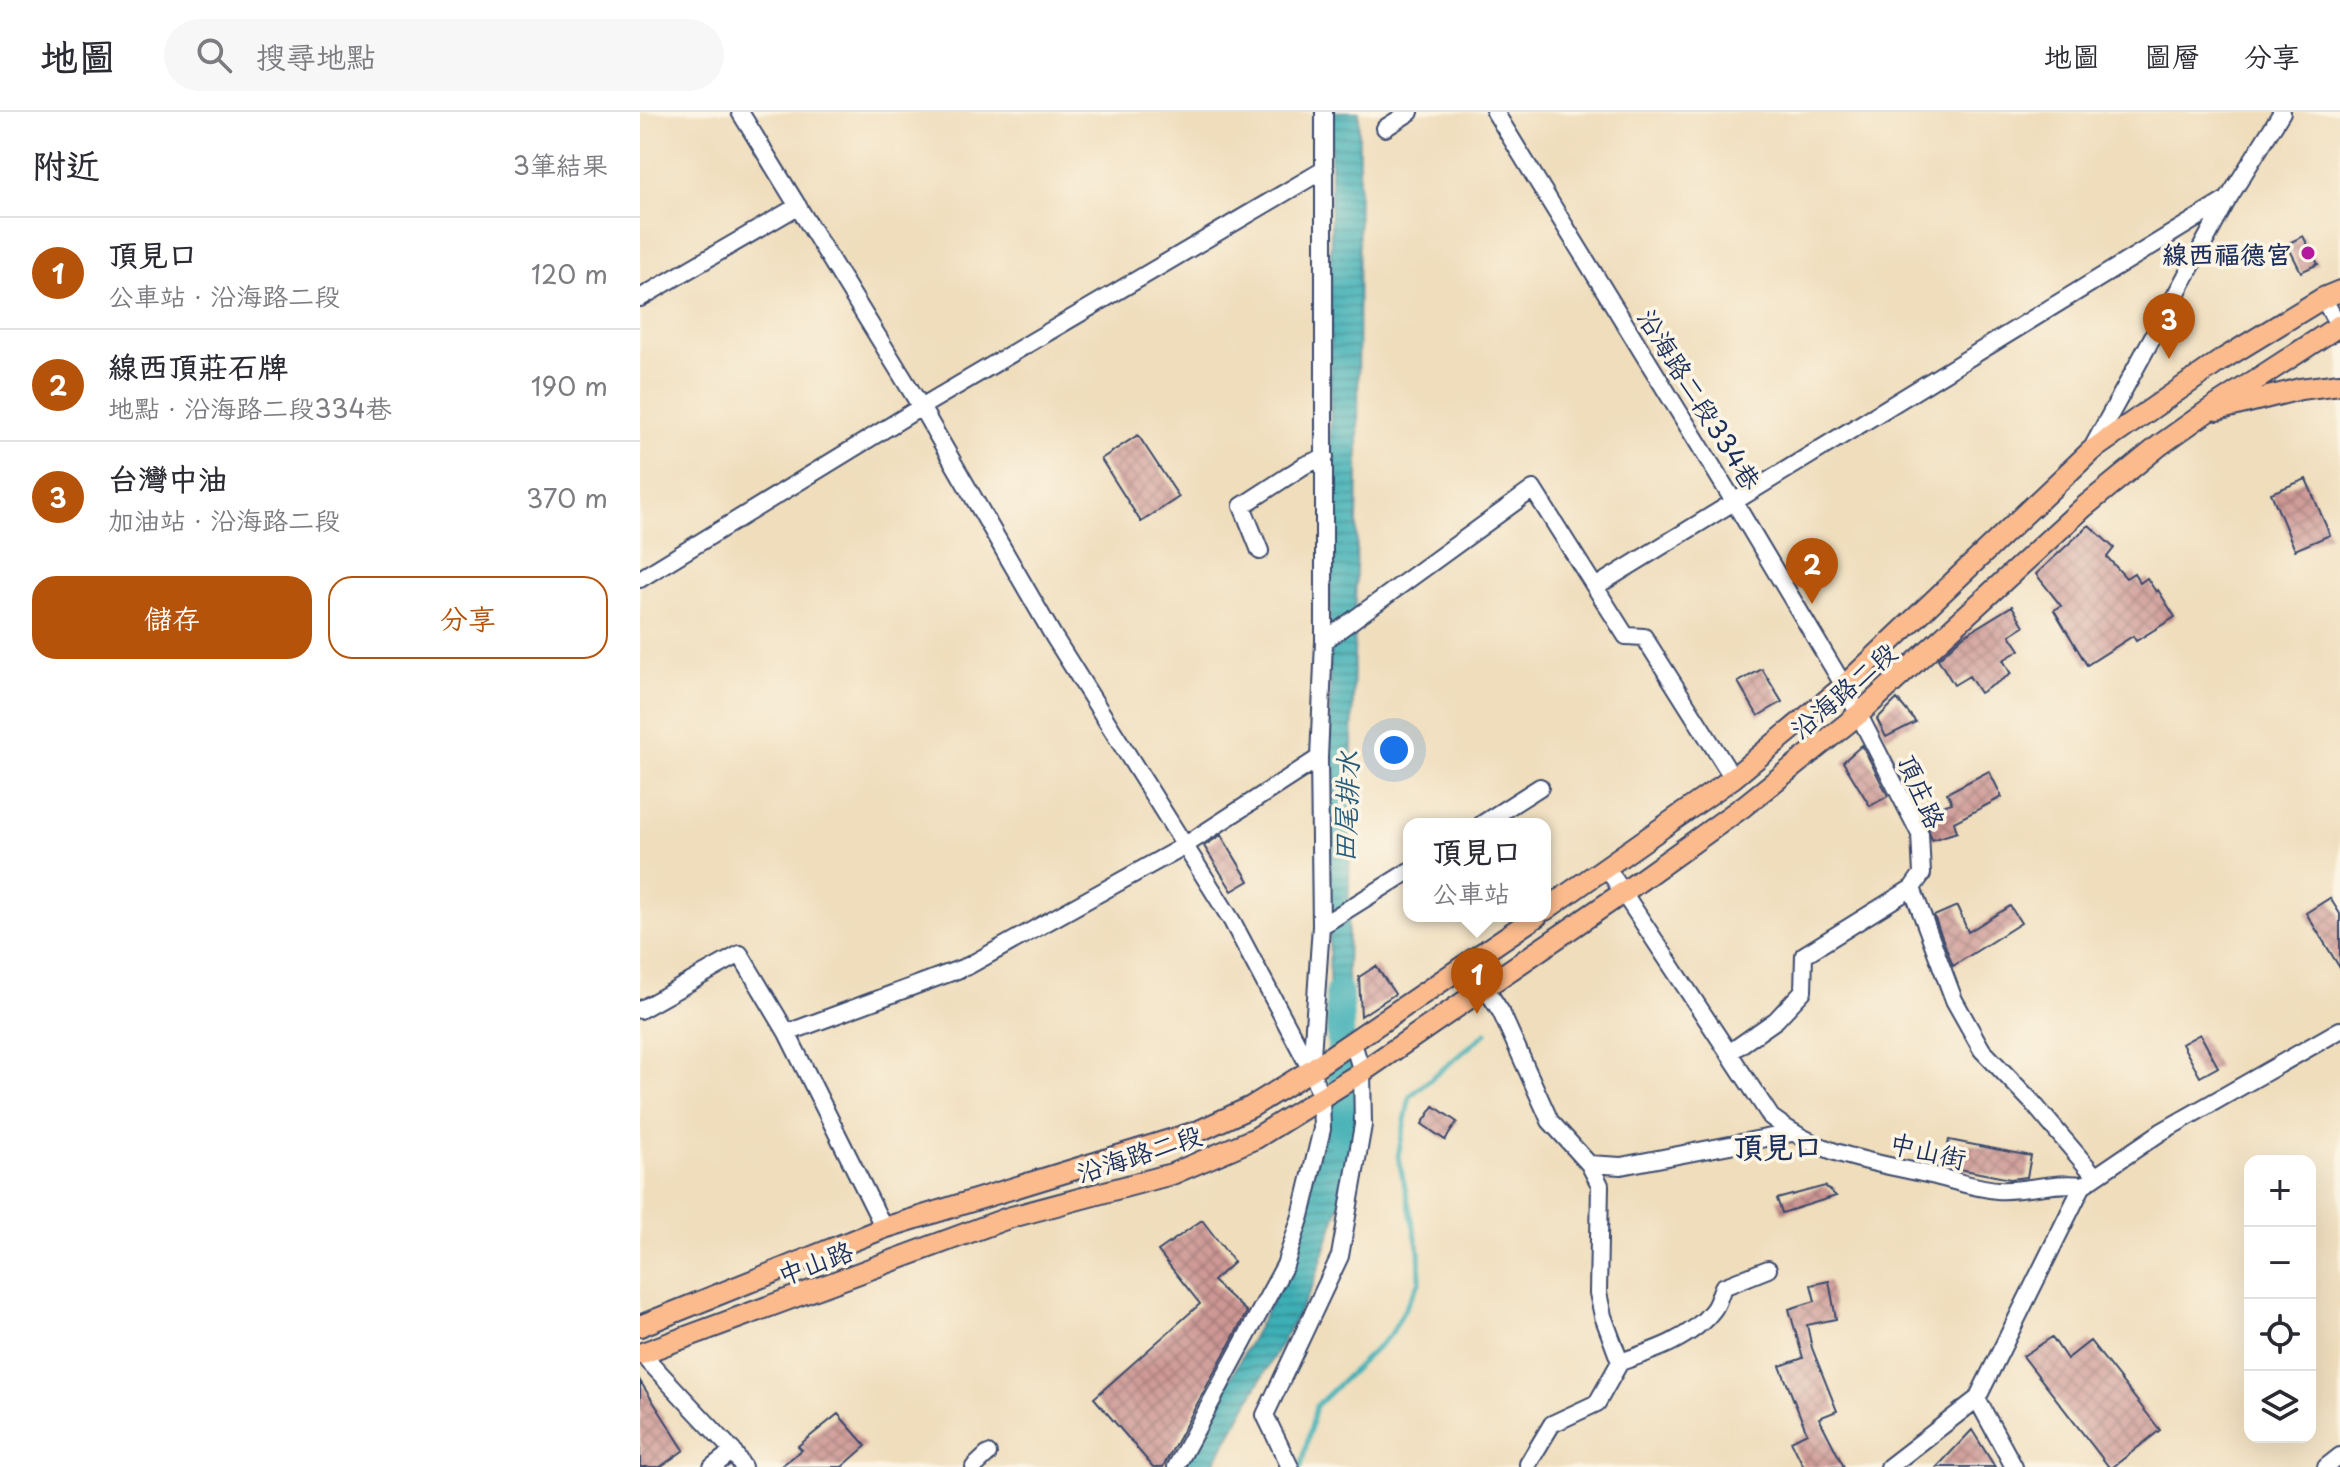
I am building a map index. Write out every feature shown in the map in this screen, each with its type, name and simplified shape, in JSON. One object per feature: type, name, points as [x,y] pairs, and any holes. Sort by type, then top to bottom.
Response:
[{"type":"main road","name":"沿海路二段","points":[[1551,906],[1733,778],[1844,686],[2091,451],[2223,359],[2332,295]]},
{"type":"main road","name":"沿海路二段","points":[[1008,1218],[1172,1174],[1256,1138],[1362,1072],[1744,806],[1859,714],[2084,507],[2160,445],[2340,326]]},
{"type":"main road","points":[[2205,413],[2300,389],[2340,384]]},
{"type":"main road","points":[[1353,1043],[1528,922]]},
{"type":"main road","name":"沿海路二段","points":[[1007,1189],[1199,1131],[1251,1107],[1353,1043]]},
{"type":"main road","name":"中山路","points":[[640,1326],[884,1228],[1007,1189]]},
{"type":"main road","name":"中山路","points":[[641,1353],[1008,1218]]},
{"type":"street","points":[[740,112],[921,407],[1054,637],[1232,921],[1311,1070],[1321,1098],[1322,1129],[1301,1216],[1285,1265],[1176,1467]]},
{"type":"street","points":[[1311,1070],[1327,923],[1319,758],[1324,641],[1324,112]]},
{"type":"street","points":[[1385,128],[1410,112]]},
{"type":"street","name":"沿海路二段334巷","points":[[1495,112],[1733,500],[1859,714]]},
{"type":"street","points":[[2091,451],[2277,114]]},
{"type":"street","points":[[640,579],[921,407],[1325,169]]},
{"type":"street","points":[[1595,587],[2228,199]]},
{"type":"street","points":[[640,298],[798,206]]},
{"type":"street","name":"沿海路二段","points":[[2332,295],[2340,326]]},
{"type":"street","points":[[1260,551],[1242,506],[1305,465],[1325,457]]},
{"type":"street","points":[[1324,641],[1533,489],[1626,636],[1644,637],[1733,778]]},
{"type":"street","name":"頂庄路","points":[[1859,714],[1920,834],[1922,874],[1912,888]]},
{"type":"street","points":[[787,1033],[968,966],[1184,846],[1319,758]]},
{"type":"street","points":[[1491,818],[1540,787]]},
{"type":"street","name":"中山街","points":[[1607,868],[1771,1117],[1792,1133],[1826,1151],[1997,1190],[2089,1180]]},
{"type":"street","points":[[1327,923],[1403,875]]},
{"type":"street","points":[[1729,1053],[1776,1020],[1803,991],[1804,955],[1912,888],[1954,1000],[1982,1050],[2032,1102],[2089,1180]]},
{"type":"street","points":[[640,1010],[740,954],[787,1033],[884,1228]]},
{"type":"street","points":[[1469,963],[1501,1012],[1550,1121],[1589,1164],[1600,1185],[1598,1293],[1620,1362]]},
{"type":"street","points":[[1889,1467],[1977,1399],[2089,1180],[2161,1132],[2340,1030]]},
{"type":"street","points":[[1290,1467],[1265,1415],[1340,1256],[1363,1125],[1362,1072],[1353,1043]]},
{"type":"street","points":[[1589,1164],[1621,1166],[1792,1133]]},
{"type":"street","points":[[1528,1466],[1552,1424],[1597,1403],[1620,1362],[1664,1347],[1714,1310],[1723,1287],[1768,1269]]},
{"type":"street","points":[[641,1353],[733,1451],[743,1467]]},
{"type":"street","points":[[1977,1399],[2014,1467]]},
{"type":"street","points":[[712,1467],[733,1451]]},
{"type":"street","points":[[974,1467],[988,1454]]},
{"type":"street","points":[[2326,1467],[2340,1456]]},
{"type":"water","points":[[1331,112],[1359,112],[1358,479],[1347,973],[1349,1023],[1329,1036]]},
{"type":"water","points":[[1352,1100],[1356,1135],[1351,1169],[1313,1286],[1212,1467],[1182,1467],[1272,1301],[1329,1116]]},
{"type":"building","points":[[2303,236],[2318,264],[2301,272],[2287,244]]},
{"type":"building","points":[[1138,435],[1179,497],[1141,522],[1101,459]]},
{"type":"building","points":[[2306,479],[2330,535],[2295,550],[2271,493]]},
{"type":"building","points":[[2089,525],[2114,548],[2107,557],[2126,578],[2134,573],[2140,583],[2147,578],[2175,617],[2136,641],[2133,636],[2087,665],[2054,610],[2061,606],[2036,574]]},
{"type":"building","points":[[2012,606],[2024,626],[2010,635],[2020,650],[2003,660],[2011,674],[1980,693],[1969,676],[1954,685],[1938,659],[1963,636]]},
{"type":"building","points":[[1762,669],[1782,702],[1758,716],[1738,682]]},
{"type":"building","points":[[1897,699],[1916,722],[1886,737],[1877,719]]},
{"type":"building","points":[[1862,745],[1888,796],[1870,806],[1843,762]]},
{"type":"building","points":[[1989,771],[2002,797],[1954,822],[1957,832],[1932,840],[1923,812],[1952,803],[1947,793]]},
{"type":"building","points":[[1221,835],[1249,881],[1232,891],[1204,846]]},
{"type":"building","points":[[2330,898],[2340,914],[2340,968],[2306,913]]},
{"type":"building","points":[[1957,906],[1968,932],[2010,906],[2021,923],[1953,966],[1934,916]]},
{"type":"building","points":[[1376,966],[1395,994],[1361,1016],[1359,977]]},
{"type":"building","points":[[2200,1034],[2218,1067],[2200,1077],[2182,1044]]},
{"type":"building","points":[[1434,1106],[1457,1122],[1445,1140],[1422,1124]]},
{"type":"building","points":[[1949,1140],[2031,1156],[2027,1177],[2010,1179],[1944,1166]]},
{"type":"building","points":[[1825,1186],[1836,1196],[1782,1213],[1777,1199]]},
{"type":"building","points":[[1202,1220],[1234,1262],[1213,1281],[1247,1312],[1163,1467],[1153,1467],[1094,1398],[1200,1304],[1158,1251]]},
{"type":"building","points":[[1829,1281],[1836,1319],[1807,1325],[1812,1348],[1837,1411],[1819,1418],[1844,1467],[1804,1467],[1791,1441],[1807,1433],[1780,1366],[1803,1358],[1789,1309],[1815,1301],[1811,1285]]},
{"type":"building","points":[[2052,1337],[2067,1359],[2090,1341],[2160,1430],[2113,1467],[2109,1467],[2023,1356]]},
{"type":"building","points":[[640,1381],[684,1450],[660,1467],[640,1467]]},
{"type":"building","points":[[838,1414],[866,1446],[842,1467],[780,1467],[802,1450],[798,1446]]},
{"type":"building","points":[[1972,1430],[1995,1467],[1937,1467]]},
{"type":"waterway","name":"田尾排水","points":[[1339,993],[1344,1143]]},
{"type":"waterway","points":[[1301,1467],[1316,1406],[1391,1334],[1420,1281],[1419,1251],[1398,1156],[1410,1096],[1486,1033]]},
{"type":"place","name":"線西福德宮","points":[[2308,253]]},
{"type":"place","name":"台灣中油","points":[[2169,359]]},
{"type":"place","name":"線西頂莊石牌","points":[[1812,604]]},
{"type":"place","name":"頂見口","points":[[1477,1014]]},
{"type":"district","name":"頂見口","points":[[1778,1145]]}]
